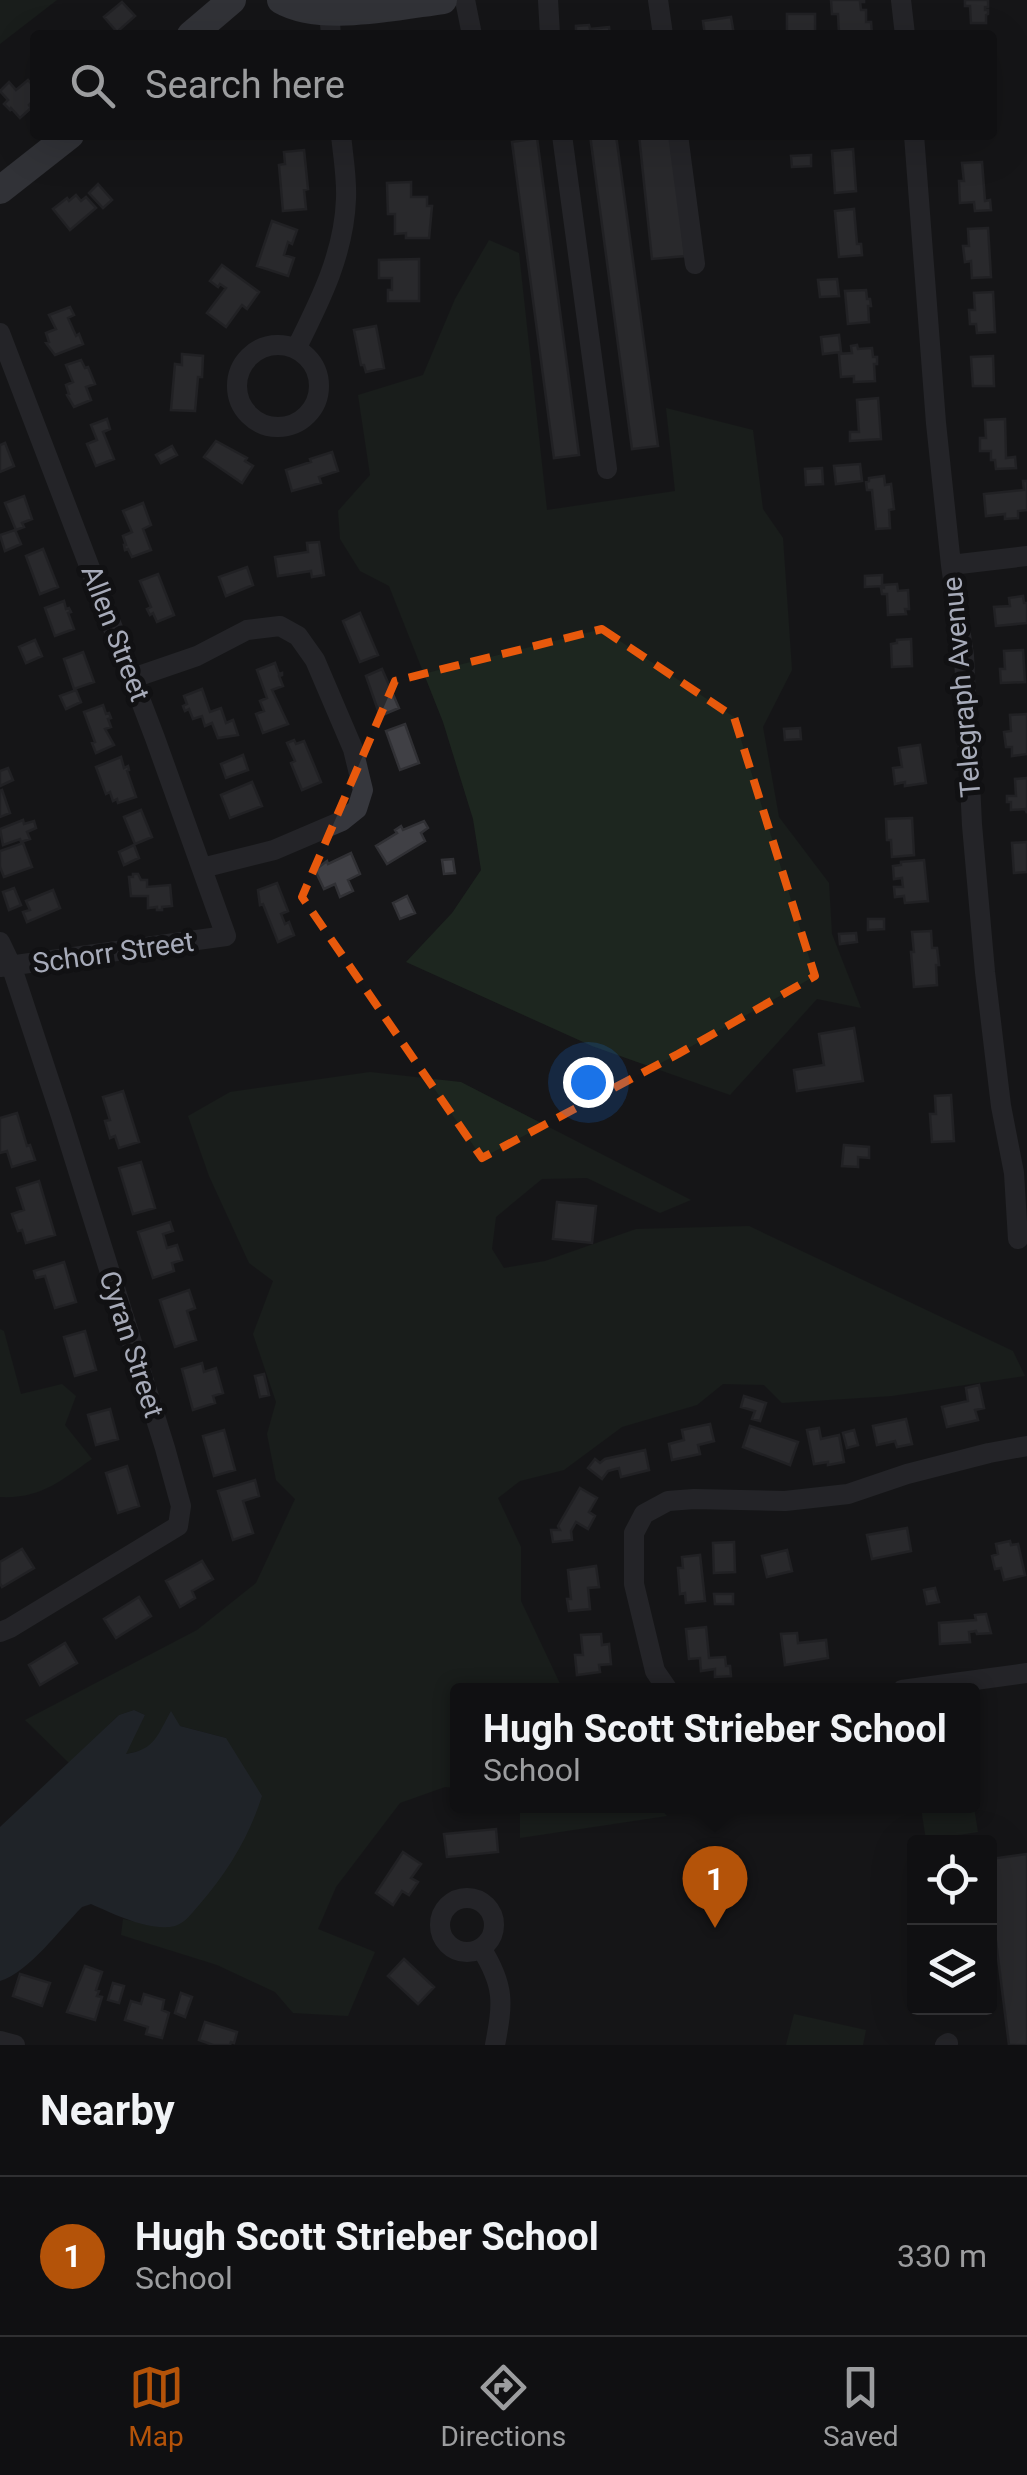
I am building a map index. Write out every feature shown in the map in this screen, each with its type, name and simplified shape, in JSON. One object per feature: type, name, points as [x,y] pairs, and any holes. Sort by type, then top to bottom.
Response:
[{"type":"main road","points":[[196,30],[232,0]]},
{"type":"main road","points":[[281,0],[330,23],[361,5],[443,0]]},
{"type":"main road","points":[[0,190],[64,140]]},
{"type":"street","points":[[466,0],[471,30]]},
{"type":"street","points":[[548,0],[550,30]]},
{"type":"street","points":[[658,0],[662,30]]},
{"type":"street","points":[[901,0],[904,30]]},
{"type":"street","points":[[296,349],[322,298],[339,249],[346,199],[341,140]]},
{"type":"street","points":[[563,140],[607,469]]},
{"type":"street","points":[[679,140],[695,264]]},
{"type":"street","name":"Telegraph Avenue","points":[[914,140],[936,424],[964,656],[972,824],[985,972],[1001,1106],[1014,1173],[1018,1238]]},
{"type":"street","name":"Allen Street","points":[[0,333],[133,678],[226,936]]},
{"type":"street","points":[[281,344],[296,349],[309,358],[317,372],[315,404],[306,416],[292,424],[276,427],[260,422],[239,399],[237,383],[241,368],[251,355],[265,347],[281,344]]},
{"type":"street","points":[[951,565],[1027,556]]},
{"type":"street","points":[[133,678],[196,656],[246,630],[280,626],[298,636],[315,660],[354,749],[363,790],[357,809],[342,820],[274,850],[202,868]]},
{"type":"street","name":"Schorr Street","points":[[5,966],[226,936]]},
{"type":"street","points":[[0,942],[5,966]]},
{"type":"street","name":"Cyran Street","points":[[0,1632],[178,1526],[181,1506],[61,1116],[5,966]]},
{"type":"street","points":[[664,1683],[656,1671],[634,1584],[634,1533],[644,1514],[668,1502],[694,1498],[785,1501],[848,1494],[907,1474],[1027,1446]]},
{"type":"street","points":[[951,1683],[1027,1672]]},
{"type":"street","points":[[481,1948],[500,1988],[502,2008],[495,2045]]},
{"type":"street","points":[[0,2041],[14,2045]]},
{"type":"highlighted area","points":[[602,629],[734,717],[815,976],[482,1158],[302,897],[395,681]]},
{"type":"shaded area","points":[[0,0],[57,0],[0,44]]},
{"type":"shaded area","points":[[489,240],[519,253],[547,510],[675,491],[666,408],[753,430],[763,509],[783,538],[792,670],[763,727],[779,817],[829,883],[832,934],[861,1008],[817,999],[730,1095],[592,1046],[406,962],[452,913],[481,870],[473,819],[443,722],[389,586],[360,571],[340,539],[338,511],[370,475],[358,395],[423,375],[455,299]]},
{"type":"shaded area","points":[[370,1072],[461,1082],[691,1200],[660,1213],[587,1178],[542,1179],[496,1217],[492,1249],[504,1268],[545,1261],[636,1229],[749,1226],[1013,1351],[1025,1376],[892,1396],[782,1403],[764,1385],[723,1384],[697,1405],[622,1427],[564,1470],[520,1481],[498,1498],[521,1547],[521,1601],[560,1683],[450,1683],[450,1787],[400,1803],[336,1887],[318,1929],[375,1952],[348,2016],[293,2013],[275,1992],[217,1965],[121,1935],[123,1919],[161,1927],[226,1738],[180,1726],[141,1751],[125,1754],[145,1715],[134,1710],[119,1715],[69,1763],[25,1720],[197,1630],[256,1583],[295,1499],[276,1480],[267,1434],[276,1402],[253,1334],[273,1281],[249,1263],[209,1176],[188,1116],[230,1092]]},
{"type":"shaded area","points":[[0,1329],[4,1331],[21,1394],[62,1384],[76,1396],[65,1425],[92,1459],[39,1492],[14,1497],[0,1497]]},
{"type":"shaded area","points":[[134,1710],[145,1715],[126,1754],[150,1745],[171,1711],[180,1726],[226,1738],[262,1796],[244,1840],[209,1893],[179,1925],[144,1924],[91,1904],[82,1907],[22,1969],[0,1981],[0,1827],[119,1715]]},
{"type":"shaded area","points":[[520,1813],[667,1816],[520,1838]]},
{"type":"shaded area","points":[[922,1813],[975,1813],[978,1832],[925,1835]]},
{"type":"shaded area","points":[[794,2014],[866,2030],[863,2045],[786,2045]]},
{"type":"building","points":[[831,0],[864,0],[860,2],[861,10],[866,10],[866,22],[871,22],[872,30],[839,30],[838,14],[832,14]]},
{"type":"building","points":[[965,0],[988,0],[986,23],[971,23],[970,6],[965,6]]},
{"type":"building","points":[[122,2],[135,16],[119,30],[104,17]]},
{"type":"building","points":[[787,14],[815,14],[815,30],[787,30]]},
{"type":"building","points":[[731,17],[733,30],[704,30],[703,21]]},
{"type":"building","points":[[576,26],[609,27],[609,30],[576,30]]},
{"type":"building","points":[[9,82],[16,90],[30,82],[30,109],[20,118],[4,104],[8,100],[0,91]]},
{"type":"building","points":[[537,140],[579,455],[554,458],[512,142]]},
{"type":"building","points":[[591,140],[617,140],[658,446],[632,449]]},
{"type":"building","points":[[640,140],[673,140],[685,256],[652,259]]},
{"type":"building","points":[[853,149],[856,191],[835,193],[832,151]]},
{"type":"building","points":[[304,150],[306,209],[283,211],[279,165],[285,164],[284,152]]},
{"type":"building","points":[[811,155],[811,166],[792,167],[791,156]]},
{"type":"building","points":[[982,162],[985,201],[990,200],[991,210],[975,211],[974,202],[960,203],[959,181],[964,181],[962,163]]},
{"type":"building","points":[[411,182],[411,197],[427,197],[427,206],[432,206],[429,238],[395,234],[395,214],[388,214],[387,183]]},
{"type":"building","points":[[98,184],[112,200],[103,208],[89,193]]},
{"type":"building","points":[[76,195],[81,201],[86,197],[96,208],[70,230],[53,209]]},
{"type":"building","points":[[854,209],[857,244],[861,244],[862,255],[839,257],[835,211]]},
{"type":"building","points":[[272,221],[297,230],[284,255],[294,258],[288,276],[257,266]]},
{"type":"building","points":[[988,228],[991,277],[972,278],[971,261],[965,262],[963,246],[969,246],[968,229]]},
{"type":"building","points":[[419,259],[419,301],[388,301],[392,278],[379,278],[379,260]]},
{"type":"building","points":[[222,265],[259,292],[247,309],[242,305],[226,327],[207,313],[226,288],[210,281]]},
{"type":"building","points":[[837,279],[839,296],[820,297],[818,280]]},
{"type":"building","points":[[866,290],[871,306],[869,322],[848,324],[845,291]]},
{"type":"building","points":[[993,292],[995,332],[977,333],[976,324],[970,324],[969,310],[975,310],[974,293]]},
{"type":"building","points":[[70,307],[74,315],[68,318],[83,344],[55,355],[46,343],[46,333],[56,329],[49,315]]},
{"type":"building","points":[[376,326],[384,368],[366,372],[354,330]]},
{"type":"building","points":[[839,335],[841,352],[823,354],[821,337]]},
{"type":"building","points":[[857,345],[858,349],[872,348],[873,357],[877,357],[875,381],[854,382],[854,376],[841,377],[839,354],[852,353],[851,346]]},
{"type":"building","points":[[182,354],[203,356],[195,411],[171,410],[175,364],[182,365]]},
{"type":"building","points":[[993,356],[994,386],[973,386],[971,357]]},
{"type":"building","points":[[81,360],[95,384],[86,387],[91,400],[74,407],[67,395],[66,385],[73,382],[66,365]]},
{"type":"building","points":[[878,398],[881,439],[850,441],[850,432],[859,432],[857,400]]},
{"type":"building","points":[[107,419],[110,429],[103,432],[114,459],[96,466],[87,444],[97,440],[91,425]]},
{"type":"building","points":[[1005,419],[1006,458],[1015,457],[1016,468],[996,469],[991,451],[980,451],[980,438],[986,438],[985,420]]},
{"type":"building","points":[[216,441],[247,458],[245,461],[253,466],[242,483],[204,457]]},
{"type":"building","points":[[5,443],[14,466],[0,472],[0,445]]},
{"type":"building","points":[[172,446],[177,455],[161,463],[156,455]]},
{"type":"building","points":[[332,452],[338,471],[319,477],[321,483],[292,491],[286,470]]},
{"type":"building","points":[[860,464],[862,481],[836,484],[834,466]]},
{"type":"building","points":[[822,468],[823,484],[806,485],[805,469]]},
{"type":"building","points":[[884,476],[885,485],[891,484],[894,509],[889,510],[890,528],[876,529],[872,490],[867,490],[866,482]]},
{"type":"building","points":[[1023,481],[1027,481],[1027,510],[1018,511],[1018,518],[1005,519],[1005,514],[986,516],[984,494],[1024,490]]},
{"type":"building","points":[[24,496],[32,519],[16,530],[5,503]]},
{"type":"building","points":[[143,503],[151,525],[143,529],[151,550],[132,557],[124,545],[123,536],[132,532],[123,511]]},
{"type":"building","points":[[15,530],[21,544],[5,551],[0,535]]},
{"type":"building","points":[[319,542],[324,575],[312,577],[311,571],[278,576],[275,557],[308,552],[307,543]]},
{"type":"building","points":[[43,549],[58,587],[40,594],[26,556]]},
{"type":"building","points":[[247,567],[253,585],[226,596],[219,577]]},
{"type":"building","points":[[158,574],[174,615],[157,622],[147,609],[151,607],[140,581]]},
{"type":"building","points":[[882,575],[882,586],[865,587],[865,576]]},
{"type":"building","points":[[897,584],[898,591],[908,590],[909,609],[905,609],[906,614],[888,615],[887,594],[882,594],[881,588]]},
{"type":"building","points":[[1023,596],[1027,623],[996,626],[994,607],[1010,606],[1009,598]]},
{"type":"building","points":[[64,601],[74,629],[55,636],[45,608]]},
{"type":"building","points":[[360,613],[378,655],[360,662],[343,621]]},
{"type":"building","points":[[911,639],[912,666],[892,667],[891,644]]},
{"type":"building","points":[[35,640],[42,656],[26,663],[19,647]]},
{"type":"building","points":[[1023,650],[1025,682],[1001,683],[1004,651]]},
{"type":"building","points":[[83,652],[94,682],[74,689],[64,659]]},
{"type":"building","points":[[275,663],[279,674],[282,673],[279,676],[283,686],[272,690],[288,724],[263,733],[256,714],[264,711],[260,701],[267,698],[257,670]]},
{"type":"building","points":[[382,669],[399,708],[380,716],[366,676]]},
{"type":"building","points":[[202,689],[210,712],[221,708],[226,723],[233,720],[238,735],[218,738],[212,723],[205,726],[202,716],[193,719],[189,709],[185,711],[184,696]]},
{"type":"building","points":[[76,690],[81,702],[66,709],[60,696]]},
{"type":"building","points":[[103,705],[111,718],[111,727],[105,729],[114,745],[96,753],[84,712]]},
{"type":"building","points":[[1027,714],[1027,754],[1012,756],[1004,732],[1011,731],[1010,715]]},
{"type":"building","points":[[405,724],[419,763],[400,770],[386,731]]},
{"type":"building","points":[[800,728],[801,739],[785,740],[784,729]]},
{"type":"building","points":[[294,740],[296,744],[304,741],[321,782],[302,790],[287,743]]},
{"type":"building","points":[[920,745],[926,783],[895,784],[893,768],[902,767],[899,748]]},
{"type":"building","points":[[243,755],[248,770],[226,778],[221,764]]},
{"type":"building","points":[[121,757],[124,768],[128,766],[136,797],[118,803],[110,792],[106,794],[96,767]]},
{"type":"building","points":[[8,768],[13,780],[0,786],[0,771]]},
{"type":"building","points":[[1027,778],[1027,813],[1025,809],[1011,810],[1007,796],[1016,796],[1015,779]]},
{"type":"building","points":[[252,782],[262,806],[230,818],[221,795]]},
{"type":"building","points":[[0,791],[10,813],[0,817]]},
{"type":"building","points":[[141,810],[152,837],[135,844],[124,817]]},
{"type":"building","points":[[912,818],[914,855],[892,857],[886,819]]},
{"type":"building","points":[[23,820],[24,824],[34,821],[36,828],[27,832],[30,839],[3,845],[0,829]]},
{"type":"building","points":[[424,821],[428,828],[421,833],[425,841],[387,864],[376,846],[401,826],[403,830]]},
{"type":"building","points":[[1027,842],[1027,872],[1014,873],[1012,843]]},
{"type":"building","points":[[23,843],[32,867],[4,877],[0,851]]},
{"type":"building","points":[[134,845],[139,858],[124,865],[119,852]]},
{"type":"building","points":[[351,853],[360,874],[348,880],[353,891],[340,897],[335,884],[324,889],[315,870],[327,861],[328,864]]},
{"type":"building","points":[[453,859],[455,873],[444,874],[442,860]]},
{"type":"building","points":[[924,860],[928,901],[905,903],[904,896],[895,897],[894,887],[903,887],[902,878],[894,879],[893,866]]},
{"type":"building","points":[[133,874],[147,880],[147,887],[170,885],[172,906],[162,910],[148,908],[148,896],[131,896],[129,877]]},
{"type":"building","points":[[277,883],[288,911],[281,914],[294,935],[278,942],[263,904],[260,905],[258,890]]},
{"type":"building","points":[[14,888],[21,905],[9,910],[3,892]]},
{"type":"building","points":[[53,890],[60,908],[27,922],[23,912],[30,910],[26,901]]},
{"type":"building","points":[[407,896],[415,913],[400,919],[393,903]]},
{"type":"building","points":[[868,919],[884,919],[884,929],[868,930]]},
{"type":"building","points":[[931,931],[939,965],[937,985],[914,987],[912,932]]},
{"type":"building","points":[[856,933],[857,942],[840,944],[839,934]]},
{"type":"building","points":[[854,1028],[863,1081],[797,1091],[794,1070],[824,1065],[819,1034]]},
{"type":"building","points":[[123,1091],[139,1142],[119,1148],[115,1136],[110,1138],[105,1121],[110,1120],[103,1097]]},
{"type":"building","points":[[951,1095],[954,1141],[932,1142],[930,1114],[936,1114],[935,1096]]},
{"type":"building","points":[[17,1113],[35,1160],[12,1167],[7,1151],[0,1153],[0,1118]]},
{"type":"building","points":[[844,1145],[869,1147],[869,1158],[858,1157],[858,1167],[842,1166]]},
{"type":"building","points":[[141,1162],[155,1208],[133,1214],[119,1168]]},
{"type":"building","points":[[39,1181],[55,1235],[26,1243],[12,1214],[24,1210],[17,1188]]},
{"type":"building","points":[[557,1202],[596,1206],[592,1243],[553,1239]]},
{"type":"building","points":[[170,1222],[173,1231],[163,1234],[167,1248],[177,1245],[182,1260],[172,1263],[174,1271],[153,1278],[138,1232]]},
{"type":"building","points":[[64,1262],[76,1302],[55,1308],[45,1276],[36,1278],[34,1271]]},
{"type":"building","points":[[189,1290],[195,1308],[187,1311],[196,1340],[175,1347],[160,1300]]},
{"type":"building","points":[[85,1331],[96,1370],[75,1376],[64,1337]]},
{"type":"building","points":[[202,1363],[204,1372],[216,1368],[223,1393],[213,1396],[215,1403],[193,1410],[182,1369]]},
{"type":"building","points":[[264,1374],[269,1395],[260,1397],[255,1376]]},
{"type":"building","points":[[979,1385],[984,1408],[975,1410],[978,1420],[947,1427],[942,1407],[968,1401],[966,1388]]},
{"type":"building","points":[[744,1396],[766,1403],[760,1421],[752,1419],[755,1411],[741,1407]]},
{"type":"building","points":[[110,1409],[118,1439],[96,1445],[88,1415]]},
{"type":"building","points":[[906,1419],[912,1444],[897,1447],[895,1441],[877,1445],[873,1426]]},
{"type":"building","points":[[710,1424],[714,1441],[698,1445],[700,1454],[672,1460],[669,1444],[684,1440],[682,1430]]},
{"type":"building","points":[[750,1426],[798,1442],[790,1465],[743,1447]]},
{"type":"building","points":[[819,1428],[821,1439],[839,1435],[844,1462],[814,1464],[807,1430]]},
{"type":"building","points":[[224,1430],[235,1470],[214,1476],[203,1436]]},
{"type":"building","points":[[854,1430],[858,1445],[847,1448],[843,1433]]},
{"type":"building","points":[[645,1450],[649,1470],[621,1477],[619,1468],[608,1471],[602,1479],[588,1468],[595,1459],[600,1463]]},
{"type":"building","points":[[127,1466],[139,1506],[118,1513],[106,1473]]},
{"type":"building","points":[[255,1480],[259,1496],[243,1501],[253,1533],[233,1540],[218,1491]]},
{"type":"building","points":[[580,1488],[597,1498],[589,1512],[595,1516],[588,1529],[576,1522],[572,1540],[553,1542],[551,1530],[560,1530],[558,1526]]},
{"type":"building","points":[[907,1528],[911,1551],[872,1559],[867,1535]]},
{"type":"building","points":[[1010,1541],[1011,1545],[1018,1544],[1025,1575],[1004,1580],[1001,1568],[995,1569],[992,1556],[998,1554],[996,1544]]},
{"type":"building","points":[[734,1542],[735,1572],[714,1573],[713,1543]]},
{"type":"building","points":[[22,1549],[34,1568],[2,1587],[0,1562]]},
{"type":"building","points":[[787,1550],[792,1571],[767,1577],[762,1556]]},
{"type":"building","points":[[700,1555],[705,1601],[686,1603],[685,1593],[680,1594],[678,1568],[683,1568],[682,1557]]},
{"type":"building","points":[[202,1561],[213,1579],[192,1591],[195,1598],[180,1607],[166,1581]]},
{"type":"building","points":[[596,1566],[599,1587],[588,1588],[590,1609],[569,1611],[568,1570]]},
{"type":"building","points":[[935,1588],[939,1602],[927,1604],[924,1590]]},
{"type":"building","points":[[714,1594],[733,1594],[733,1604],[715,1604]]},
{"type":"building","points":[[139,1597],[151,1616],[116,1638],[104,1619]]},
{"type":"building","points":[[986,1614],[991,1633],[969,1632],[970,1642],[940,1644],[939,1623],[976,1620],[975,1615]]},
{"type":"building","points":[[706,1627],[709,1658],[725,1657],[731,1676],[715,1677],[715,1669],[701,1671],[700,1658],[689,1659],[686,1629]]},
{"type":"building","points":[[797,1633],[798,1643],[826,1640],[828,1658],[785,1665],[781,1634]]},
{"type":"building","points":[[601,1634],[602,1645],[609,1644],[611,1664],[599,1665],[600,1672],[577,1675],[575,1655],[583,1655],[581,1635]]},
{"type":"building","points":[[65,1643],[77,1663],[40,1685],[29,1665]]},
{"type":"building","points":[[496,1829],[498,1852],[447,1857],[444,1834]]},
{"type":"building","points":[[403,1852],[421,1864],[411,1878],[418,1882],[409,1895],[402,1891],[393,1905],[376,1893]]},
{"type":"building","points":[[1027,1854],[1027,2045],[1009,2045],[997,1950],[997,1858]]},
{"type":"building","points":[[404,1959],[434,1987],[418,2004],[388,1976]]},
{"type":"building","points":[[85,1966],[102,1972],[96,1990],[97,1996],[102,1997],[95,2020],[67,2012]]},
{"type":"building","points":[[20,1974],[50,1983],[42,2006],[13,1996]]},
{"type":"building","points":[[113,1983],[124,1986],[119,2003],[108,2000]]},
{"type":"building","points":[[181,1993],[192,1997],[185,2017],[175,2013]]},
{"type":"building","points":[[144,1994],[164,2000],[162,2010],[169,2013],[162,2038],[146,2034],[148,2027],[125,2020],[131,2001],[141,2004]]},
{"type":"building","points":[[205,2022],[237,2032],[234,2043],[213,2045],[199,2040]]},
{"type":"place","name":"Hugh Scott Strieber School","points":[[715,1928]]}]
